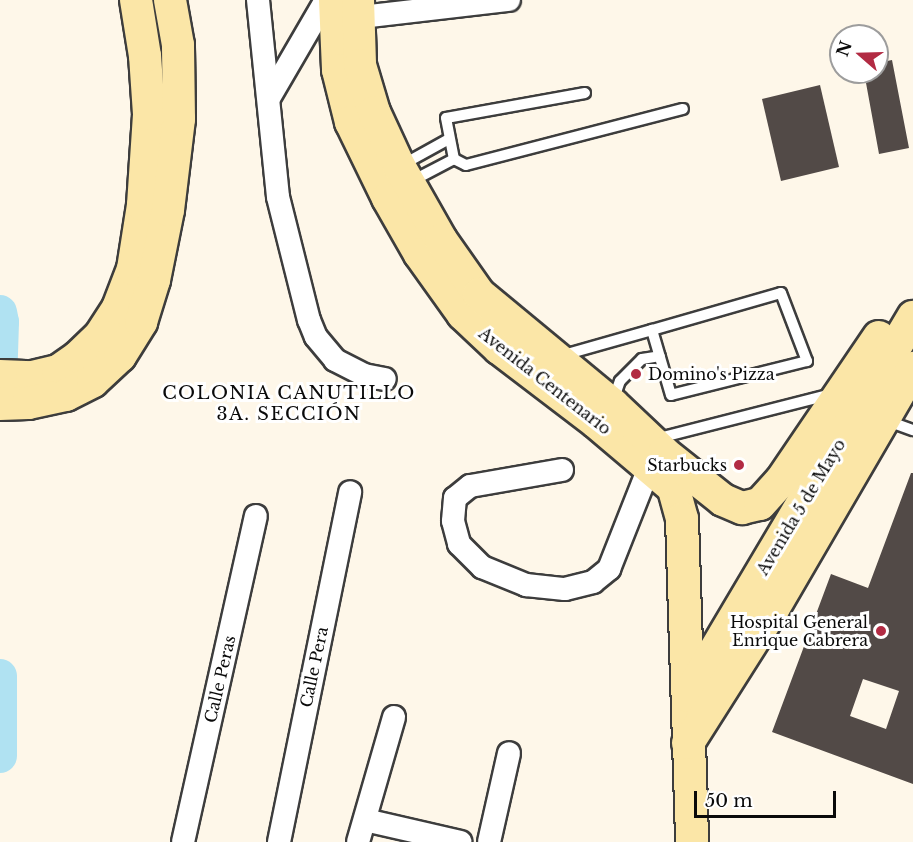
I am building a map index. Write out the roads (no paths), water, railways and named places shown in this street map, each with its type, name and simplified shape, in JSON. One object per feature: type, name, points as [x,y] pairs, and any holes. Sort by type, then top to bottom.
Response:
[{"type":"main road","points":[[20,395],[78,357],[100,336],[118,308],[133,269],[143,205],[149,114],[144,47],[136,0]]},
{"type":"main road","points":[[0,376],[20,395],[66,395],[93,381],[120,356],[141,322],[154,280],[168,210],[179,119],[178,45],[170,0]]},
{"type":"main road","name":"Avenida Centenario","points":[[342,8],[338,70],[351,122],[479,294],[612,404],[659,461]]},
{"type":"main road","name":"Avenida Centenario","points":[[395,184],[420,254],[463,314],[499,348],[596,422],[659,461]]},
{"type":"main road","points":[[659,461],[723,500],[742,508],[760,504],[781,481],[864,410],[913,295]]},
{"type":"main road","name":"Avenida 5 de Mayo","points":[[688,743],[773,609],[864,410],[913,317]]},
{"type":"main road","name":"Avenida 5 de Mayo","points":[[688,696],[864,410],[913,368]]},
{"type":"main road","points":[[659,461],[682,519],[692,842]]},
{"type":"street","points":[[258,0],[278,197],[298,284],[316,338],[334,360],[364,375],[385,379]]},
{"type":"street","points":[[269,98],[342,8],[509,0]]},
{"type":"street","points":[[562,470],[470,486],[455,498],[453,521],[459,544],[482,567],[526,585],[565,589],[593,582],[609,569],[659,461]]},
{"type":"street","name":"Calle Pera","points":[[279,842],[350,492]]},
{"type":"street","name":"Calle Peras","points":[[183,842],[256,516]]},
{"type":"street","points":[[358,842],[394,717]]},
{"type":"street","points":[[489,842],[509,753]]},
{"type":"street","points":[[365,819],[461,842]]},
{"type":"lane","points":[[585,93],[446,118],[454,159],[466,165],[683,109]]},
{"type":"lane","points":[[395,184],[449,140]]},
{"type":"lane","points":[[395,184],[454,159]]},
{"type":"lane","points":[[555,358],[652,330],[782,293],[807,361],[671,395],[652,330]]},
{"type":"lane","points":[[612,404],[620,381],[642,359],[660,356]]},
{"type":"lane","points":[[659,461],[864,410],[913,430]]},
{"type":"waterway","points":[[0,312],[2,322],[0,385]]},
{"type":"waterway","points":[[0,676],[0,756]]},
{"type":"place","name":"Domino's Pizza","points":[[636,374]]},
{"type":"place","name":"Starbucks","points":[[739,465]]},
{"type":"place","name":"Hospital General Enrique Cabrera","points":[[881,631]]},
{"type":"district","name":"COLONIA CANUTILLO 3A. SECCIÓN","points":[[289,404]]}]
